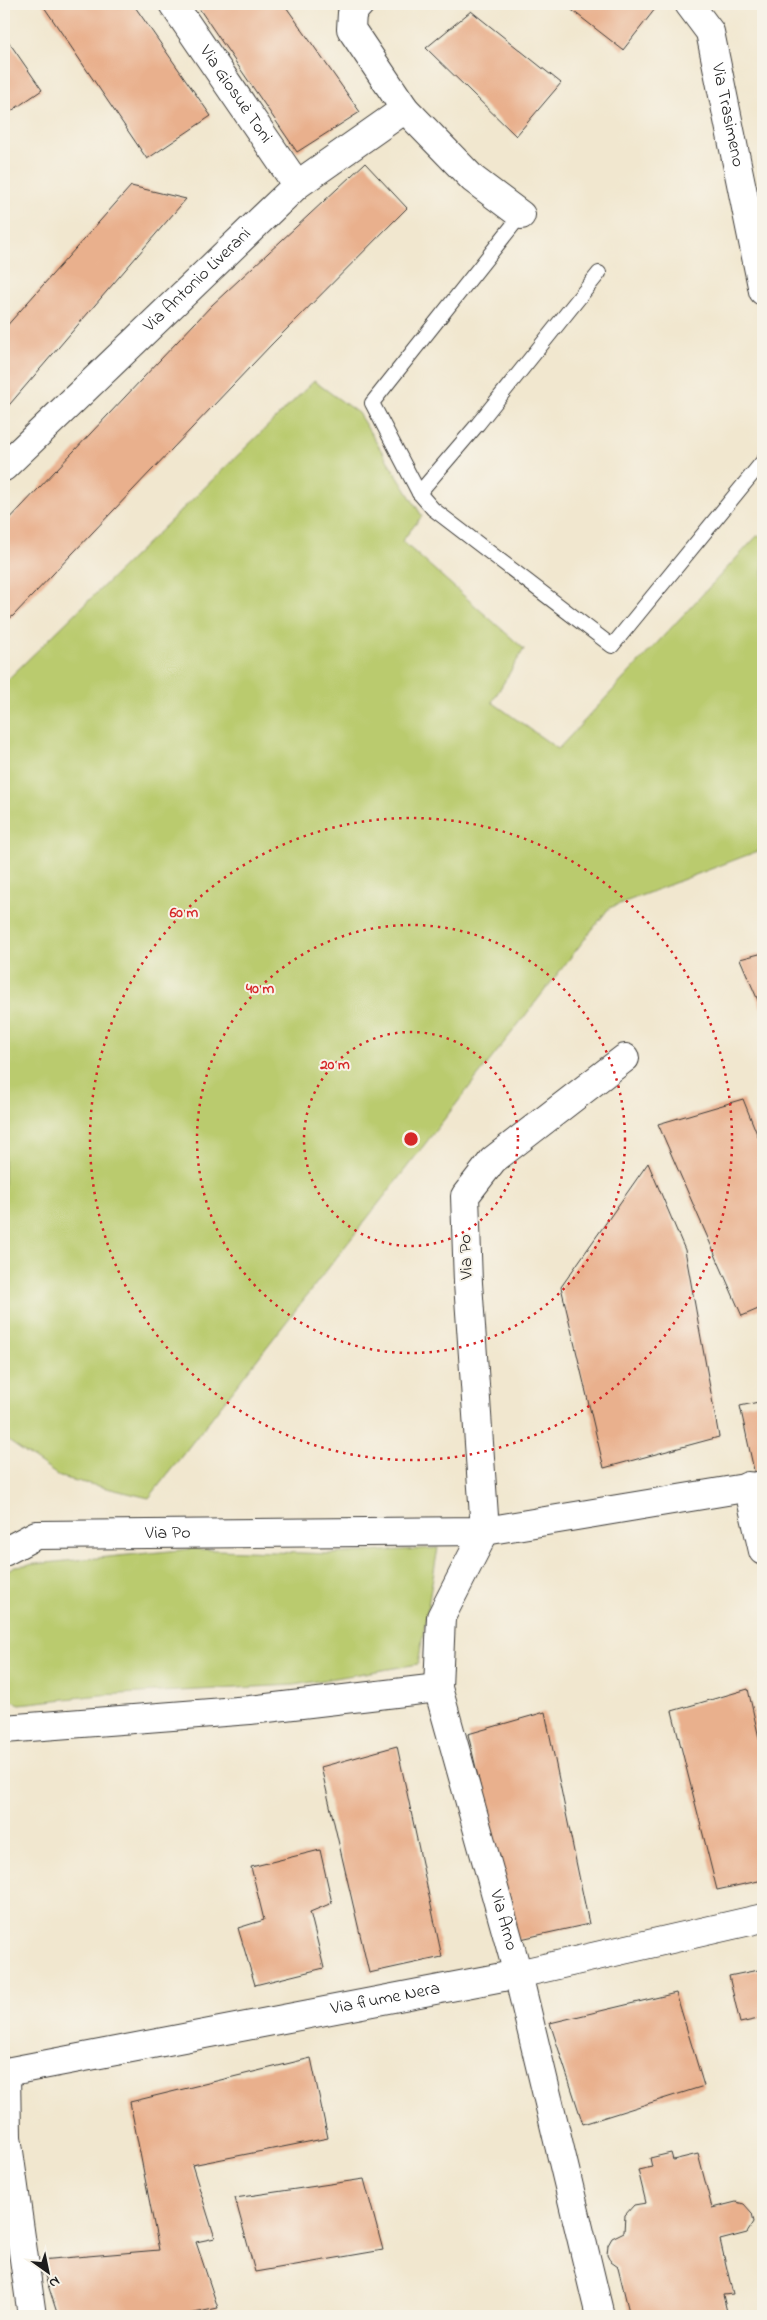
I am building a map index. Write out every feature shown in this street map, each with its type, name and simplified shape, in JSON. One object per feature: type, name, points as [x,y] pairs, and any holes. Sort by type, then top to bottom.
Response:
[{"type":"street","name":"Via Giosuè Toni","points":[[173,4],[297,185]]},
{"type":"street","points":[[360,4],[352,13],[352,29],[405,109],[473,179],[521,215]]},
{"type":"street","name":"Via Trasimeno","points":[[689,4],[710,32],[763,291]]},
{"type":"street","name":"Via Antonio Liverani","points":[[4,467],[297,185],[405,109]]},
{"type":"street","name":"Via Po","points":[[485,1531],[468,1283],[465,1196],[493,1160],[625,1058]]},
{"type":"street","points":[[756,1486],[763,1551]]},
{"type":"street","name":"Via Po","points":[[4,1552],[36,1535],[485,1531],[756,1486]]},
{"type":"street","name":"Via Arno","points":[[485,1531],[441,1617],[438,1688],[518,1974],[600,2316]]},
{"type":"street","points":[[4,1728],[250,1710],[438,1688]]},
{"type":"street","name":"Via fiume Nera","points":[[32,2316],[7,2137],[6,2072],[518,1974],[763,1918]]},
{"type":"lane","points":[[521,215],[372,403],[419,494],[434,509],[612,646],[763,461]]},
{"type":"lane","points":[[419,494],[478,424],[599,273]]},
{"type":"green space","points":[[314,381],[358,413],[422,516],[402,541],[524,649],[492,702],[558,749],[757,536],[763,535],[763,849],[609,908],[149,1498],[60,1477],[4,1438],[4,683]]},
{"type":"green space","points":[[438,1548],[418,1664],[294,1685],[101,1695],[20,1704],[4,1698],[4,1572],[15,1566],[190,1549],[330,1554]]},
{"type":"building","points":[[42,4],[133,4],[211,116],[147,159]]},
{"type":"building","points":[[196,4],[284,4],[360,112],[297,152]]},
{"type":"building","points":[[564,4],[659,4],[623,50]]},
{"type":"building","points":[[471,11],[561,83],[516,136],[426,48]]},
{"type":"building","points":[[4,35],[42,90],[4,116]]},
{"type":"building","points":[[365,163],[407,208],[272,344],[13,616],[4,622],[4,525],[212,305]]},
{"type":"building","points":[[131,186],[186,199],[4,411],[4,329]]},
{"type":"building","points":[[763,953],[763,1012],[740,959]]},
{"type":"building","points":[[743,1099],[763,1149],[763,1307],[742,1316],[658,1124]]},
{"type":"building","points":[[648,1163],[685,1250],[719,1437],[604,1468],[561,1287]]},
{"type":"building","points":[[763,1401],[763,1473],[755,1475],[740,1406]]},
{"type":"building","points":[[748,1689],[763,1756],[763,1880],[717,1890],[672,1711]]},
{"type":"building","points":[[545,1712],[589,1924],[516,1940],[468,1734]]},
{"type":"building","points":[[397,1746],[442,1957],[369,1973],[321,1767]]},
{"type":"building","points":[[320,1850],[332,1903],[310,1912],[324,1968],[255,1985],[238,1928],[264,1920],[251,1867]]},
{"type":"building","points":[[763,1969],[763,2018],[740,2023],[729,1976]]},
{"type":"building","points":[[676,1993],[704,2086],[583,2124],[550,2023]]},
{"type":"building","points":[[311,2058],[328,2138],[192,2165],[215,2238],[196,2242],[218,2308],[180,2316],[58,2316],[40,2260],[159,2250],[130,2102]]},
{"type":"building","points":[[671,2153],[673,2160],[698,2154],[712,2208],[736,2202],[744,2204],[752,2213],[754,2222],[747,2233],[720,2240],[733,2294],[723,2295],[728,2316],[630,2316],[618,2267],[611,2262],[607,2254],[608,2245],[612,2238],[624,2232],[625,2215],[634,2205],[646,2203],[638,2170],[652,2167],[650,2158]]},
{"type":"building","points":[[364,2179],[383,2250],[255,2272],[235,2198]]}]
